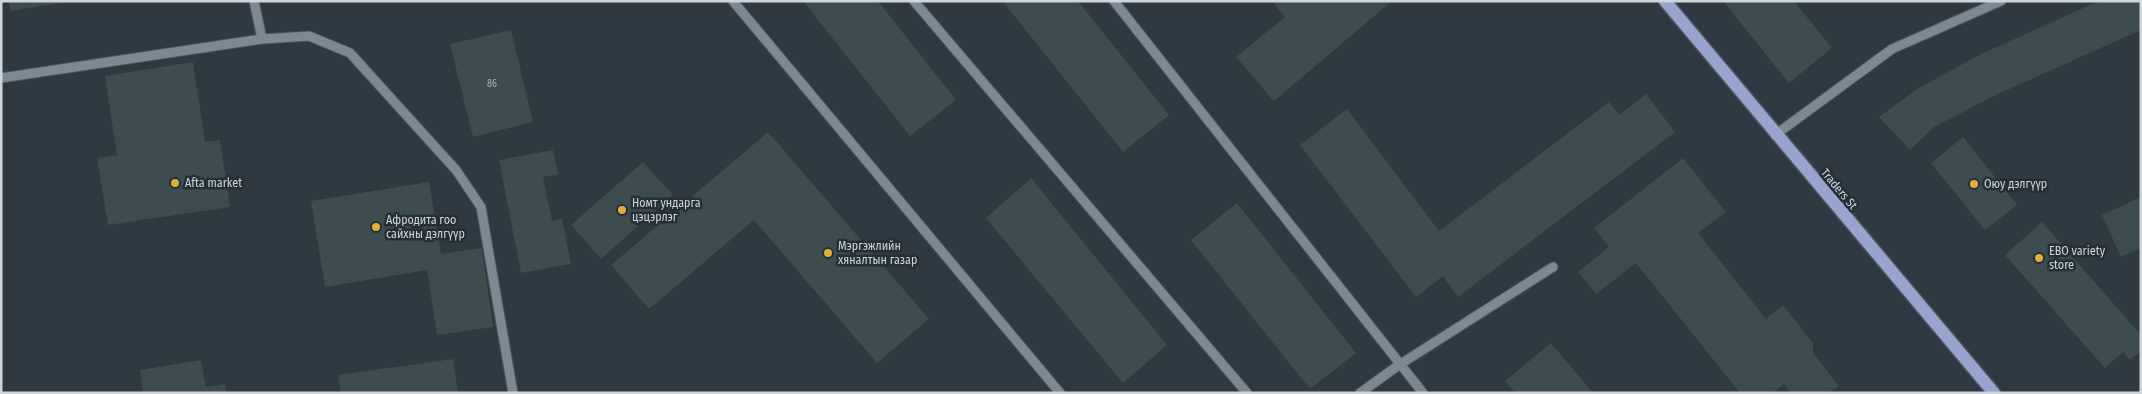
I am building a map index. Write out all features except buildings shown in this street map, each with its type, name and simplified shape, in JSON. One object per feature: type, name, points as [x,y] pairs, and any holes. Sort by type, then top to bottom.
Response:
[{"type":"main road","name":"Traders St","points":[[1664,1],[1994,393]]},
{"type":"street","points":[[254,1],[262,39]]},
{"type":"street","points":[[733,1],[1060,393]]},
{"type":"street","points":[[914,1],[1247,393]]},
{"type":"street","points":[[1114,1],[1399,365],[1423,393]]},
{"type":"street","points":[[1775,135],[1892,49],[2001,1]]},
{"type":"street","points":[[1,78],[262,39],[309,36],[350,53],[456,170],[481,207],[513,393]]},
{"type":"street","points":[[1360,393],[1399,365],[1553,267]]},
{"type":"place","name":"Afta market","points":[[175,183]]},
{"type":"place","name":"Оюу дэлгүүр","points":[[1974,184]]},
{"type":"place","name":"Номт ундарга цэцэрлэг","points":[[622,210]]},
{"type":"place","name":"Афродита гоо сайхны дэлгүүр","points":[[376,227]]},
{"type":"place","name":"Мэргэжлийн хяналтын газар","points":[[828,253]]},
{"type":"place","name":"EBO variety store","points":[[2039,258]]}]
